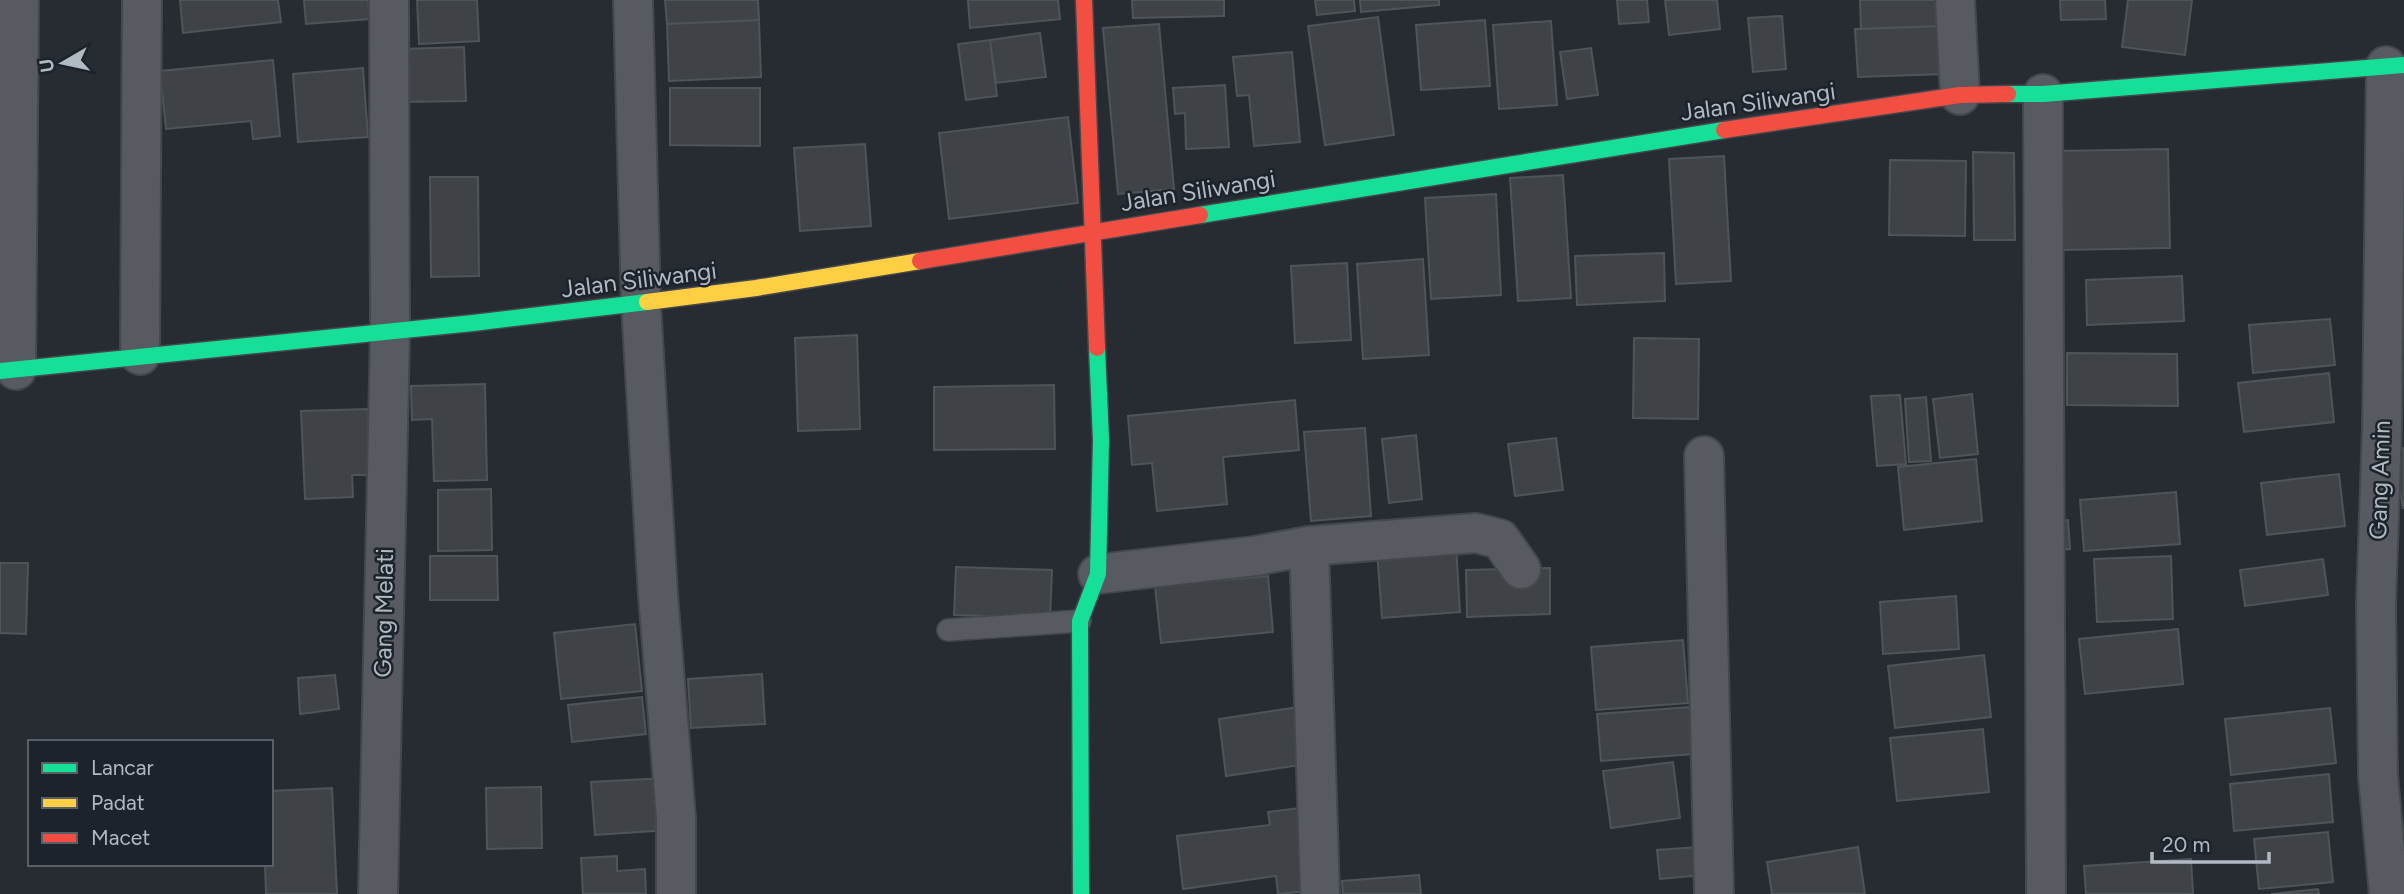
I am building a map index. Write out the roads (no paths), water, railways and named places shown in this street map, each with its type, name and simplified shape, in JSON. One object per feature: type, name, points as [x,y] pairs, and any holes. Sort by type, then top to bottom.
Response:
[{"type":"street","points":[[8,370],[19,0]]},
{"type":"street","points":[[140,355],[142,0]]},
{"type":"street","name":"Gang Melati","points":[[378,894],[390,333],[389,0]]},
{"type":"street","points":[[633,0],[640,304],[658,595],[676,818],[676,894]]},
{"type":"street","points":[[1080,894],[1080,621],[1098,574],[1101,440],[1084,0]]},
{"type":"street","points":[[1955,0],[1960,96]]},
{"type":"street","name":"Jalan Siliwangi","points":[[8,370],[140,355],[390,333],[756,288],[1604,148],[1960,96],[2043,94],[2395,66]]},
{"type":"street","name":"Gang Amin","points":[[2389,894],[2378,776],[2376,604],[2395,66]]},
{"type":"street","points":[[2043,94],[2046,894]]},
{"type":"street","points":[[1704,456],[1714,894]]},
{"type":"street","points":[[1098,574],[1255,556],[1309,546],[1476,533],[1500,539],[1521,569]]},
{"type":"street","points":[[1309,546],[1320,894]]},
{"type":"lane","points":[[948,630],[1080,621]]}]
